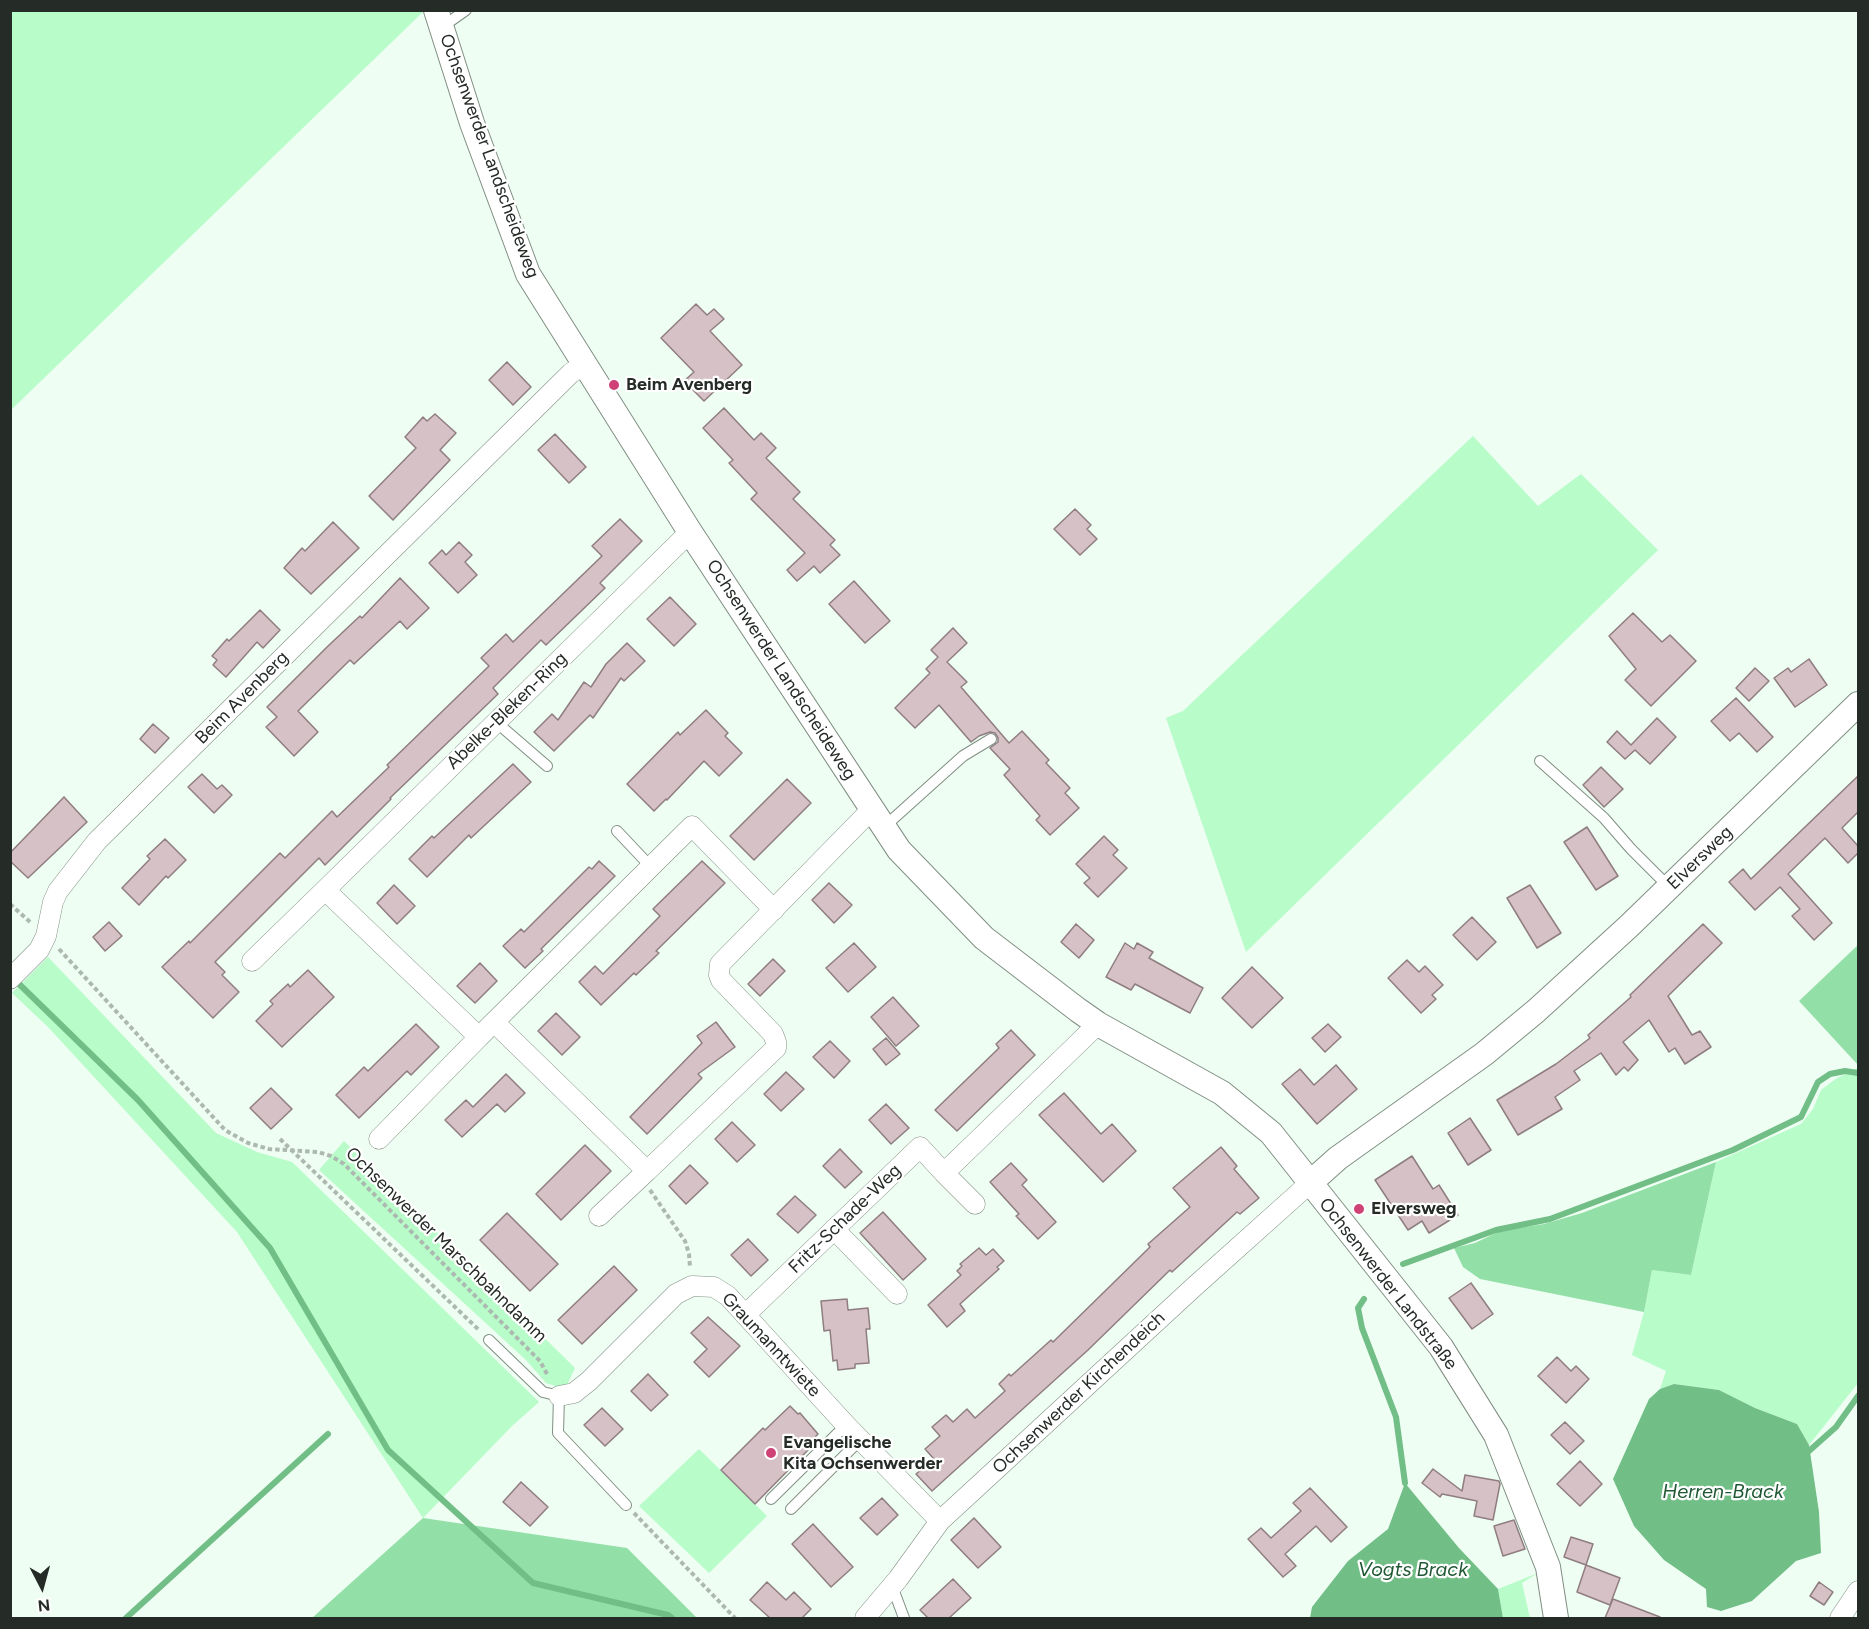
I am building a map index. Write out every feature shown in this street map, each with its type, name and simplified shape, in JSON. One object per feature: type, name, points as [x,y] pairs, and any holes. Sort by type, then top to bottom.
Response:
[{"type":"street","name":"Ochsenwerder Landscheideweg","points":[[439,19],[472,123],[528,274],[690,532],[899,850],[984,938],[1098,1024],[1222,1093],[1270,1133],[1310,1184]]},
{"type":"street","name":"Beim Avenberg","points":[[17,972],[39,950],[46,936],[53,902],[58,891],[97,841],[563,382],[585,364]]},
{"type":"street","name":"Abelke-Bleken-Ring","points":[[252,961],[690,532]]},
{"type":"street","name":"Elversweg","points":[[1310,1184],[1338,1158],[1510,1033],[1587,965],[1858,704]]},
{"type":"street","points":[[599,1216],[776,1048],[773,1034],[721,980],[720,964],[774,910],[878,818]]},
{"type":"street","points":[[379,1139],[692,826],[774,910]]},
{"type":"street","points":[[325,890],[479,1037]]},
{"type":"street","points":[[494,1022],[644,1173]]},
{"type":"street","points":[[944,1173],[1098,1024]]},
{"type":"street","name":"Fritz-Schade-Weg","points":[[746,1315],[920,1147],[975,1204]]},
{"type":"street","name":"Ochsenwerder Kirchendeich","points":[[865,1618],[940,1521],[1195,1286],[1310,1184]]},
{"type":"street","name":"Ochsenwerder Landstraße","points":[[1310,1184],[1441,1347],[1496,1435],[1548,1567],[1556,1618]]},
{"type":"street","points":[[834,1229],[897,1294]]},
{"type":"street","points":[[559,1396],[574,1393],[589,1382],[676,1294],[692,1286]]},
{"type":"street","name":"Graumanntwiete","points":[[692,1286],[721,1290],[860,1440],[940,1521]]},
{"type":"street","points":[[1840,1618],[1858,1592]]},
{"type":"lane","points":[[439,19],[466,10]]},
{"type":"lane","points":[[496,722],[547,766]]},
{"type":"lane","points":[[878,818],[963,756],[991,740]]},
{"type":"lane","points":[[1540,761],[1605,818],[1669,887]]},
{"type":"lane","points":[[617,831],[651,867]]},
{"type":"lane","points":[[489,1340],[543,1392],[559,1396],[558,1433],[626,1504]]},
{"type":"lane","points":[[771,1499],[846,1425]]},
{"type":"lane","points":[[791,1509],[860,1440]]},
{"type":"lane","points":[[892,1586],[904,1618]]},
{"type":"path","points":[[10,904],[28,921]]},
{"type":"path","name":"Ochsenwerder Marschbahndamm","points":[[46,936],[225,1130],[248,1143],[269,1149],[318,1152],[331,1156],[344,1164],[540,1360]]},
{"type":"path","points":[[280,1139],[489,1340]]},
{"type":"path","points":[[644,1173],[685,1241],[689,1254],[692,1286]]},
{"type":"path","points":[[626,1504],[735,1618]]},
{"type":"shaded area","points":[[11,10],[424,10],[424,11],[11,410]]},
{"type":"shaded area","points":[[1473,436],[1538,506],[1581,474],[1658,550],[1246,952],[1166,718],[1183,711]]},
{"type":"shaded area","points":[[1858,945],[1858,1065],[1799,1001]]},
{"type":"shaded area","points":[[48,957],[216,1133],[257,1152],[292,1162],[539,1402],[512,1426],[423,1518],[237,1232],[48,1027],[12,993]]},
{"type":"shaded area","points":[[1858,1068],[1858,1383],[1809,1445],[1797,1424],[1755,1408],[1719,1390],[1674,1384],[1660,1389],[1666,1371],[1632,1355],[1644,1312],[1652,1270],[1691,1275],[1716,1162],[1801,1124],[1813,1109],[1821,1090],[1837,1078]]},
{"type":"shaded area","points":[[344,1141],[575,1368],[565,1389],[546,1383],[526,1360],[319,1170]]},
{"type":"shaded area","points":[[1716,1162],[1691,1275],[1652,1270],[1644,1312],[1480,1279],[1463,1267],[1454,1248],[1475,1243],[1500,1231],[1544,1224],[1582,1213]]},
{"type":"shaded area","points":[[699,1449],[767,1516],[709,1573],[639,1506]]},
{"type":"shaded area","points":[[423,1518],[627,1548],[697,1618],[312,1618]]},
{"type":"shaded area","points":[[1538,1573],[1522,1583],[1530,1618],[1503,1618],[1498,1589]]},
{"type":"water","name":"Herren-Brack","points":[[1674,1384],[1719,1390],[1755,1408],[1797,1424],[1809,1445],[1819,1512],[1821,1553],[1796,1561],[1752,1601],[1721,1611],[1707,1607],[1706,1589],[1664,1560],[1634,1526],[1613,1479],[1649,1399],[1660,1389]]},
{"type":"water","name":"Vogts Brack","points":[[1405,1483],[1459,1548],[1498,1589],[1503,1618],[1310,1618],[1312,1607],[1348,1561],[1388,1529]]},
{"type":"building","points":[[696,304],[707,315],[714,309],[724,319],[710,331],[742,365],[704,401],[684,381],[694,372],[661,338]]},
{"type":"building","points":[[507,362],[531,387],[513,405],[489,380]]},
{"type":"building","points":[[724,408],[754,440],[761,433],[776,448],[766,458],[800,492],[793,499],[835,540],[830,545],[840,555],[820,573],[814,566],[797,581],[787,570],[805,553],[751,499],[757,493],[729,463],[733,460],[703,428]]},
{"type":"building","points":[[435,414],[456,433],[440,450],[450,460],[393,520],[369,496],[416,448],[405,437],[423,417],[427,421]]},
{"type":"building","points":[[555,434],[586,467],[569,483],[538,450]]},
{"type":"building","points":[[1075,509],[1091,525],[1087,529],[1097,539],[1080,555],[1054,529]]},
{"type":"building","points":[[620,519],[642,541],[600,583],[605,588],[546,645],[541,640],[493,688],[498,694],[390,798],[325,865],[319,858],[215,962],[225,972],[222,975],[239,992],[213,1018],[162,967],[189,941],[190,943],[280,853],[285,858],[332,811],[337,817],[389,767],[387,765],[489,666],[481,658],[506,634],[513,642],[602,556],[592,546]]},
{"type":"building","points":[[333,522],[359,548],[311,594],[284,568],[302,548],[305,551]]},
{"type":"building","points":[[459,542],[472,555],[465,562],[477,575],[458,593],[429,563],[442,550],[446,555]]},
{"type":"building","points":[[400,578],[429,608],[407,629],[400,621],[354,664],[350,660],[298,711],[318,732],[294,756],[266,727],[277,717],[267,707],[360,616],[362,618]]},
{"type":"building","points":[[854,581],[890,621],[865,643],[829,604]]},
{"type":"building","points":[[670,597],[696,624],[674,646],[647,619]]},
{"type":"building","points":[[260,610],[280,630],[263,648],[257,642],[226,677],[213,665],[217,660],[212,656],[227,639],[229,641]]},
{"type":"building","points":[[1633,613],[1662,642],[1670,635],[1696,661],[1651,706],[1625,680],[1636,669],[1609,636]]},
{"type":"building","points":[[953,628],[967,643],[947,662],[967,682],[961,687],[1009,743],[1022,731],[1049,760],[1046,763],[1070,788],[1065,793],[1079,808],[1050,835],[1036,820],[1040,816],[1004,775],[1010,769],[990,748],[998,742],[995,733],[990,732],[979,736],[971,742],[939,705],[915,728],[895,708],[930,673],[926,669],[938,657],[931,650]]},
{"type":"building","points":[[627,643],[645,661],[624,681],[621,678],[593,718],[590,715],[554,751],[534,732],[552,714],[558,720],[584,682],[591,687],[606,664]]},
{"type":"building","points":[[1809,659],[1827,685],[1795,707],[1774,678],[1788,668],[1791,672]]},
{"type":"building","points":[[1755,668],[1769,681],[1749,701],[1736,688]]},
{"type":"building","points":[[1736,698],[1773,737],[1757,752],[1739,733],[1730,741],[1711,721]]},
{"type":"building","points":[[706,710],[728,733],[725,736],[742,753],[719,776],[704,761],[654,811],[627,784],[678,732],[680,735]]},
{"type":"building","points":[[1657,718],[1676,737],[1650,764],[1635,750],[1625,759],[1607,742],[1617,731],[1631,745]]},
{"type":"building","points":[[153,724],[169,738],[155,753],[140,739]]},
{"type":"building","points":[[513,764],[531,782],[471,838],[469,835],[427,877],[409,859]]},
{"type":"building","points":[[1601,767],[1623,789],[1604,807],[1583,785]]},
{"type":"building","points":[[202,774],[217,789],[222,785],[232,795],[214,813],[188,787]]},
{"type":"building","points":[[1858,776],[1858,812],[1842,828],[1858,846],[1858,853],[1848,863],[1825,838],[1788,874],[1832,923],[1814,940],[1792,916],[1800,909],[1780,887],[1755,910],[1729,882],[1743,869],[1751,879]]},
{"type":"building","points":[[787,779],[811,803],[754,860],[730,836]]},
{"type":"building","points":[[64,797],[87,822],[28,878],[10,861],[10,853]]},
{"type":"building","points":[[1587,827],[1618,876],[1596,890],[1564,842]]},
{"type":"building","points":[[1104,836],[1118,850],[1113,855],[1127,868],[1098,897],[1084,883],[1090,878],[1076,864]]},
{"type":"building","points":[[165,839],[186,860],[168,878],[166,876],[139,905],[122,888],[150,859],[147,856]]},
{"type":"building","points":[[599,861],[615,876],[541,949],[543,951],[525,968],[503,946],[521,929],[524,932],[589,867],[592,869]]},
{"type":"building","points":[[702,861],[725,883],[656,951],[659,953],[601,1005],[579,982],[595,966],[603,974],[660,916],[653,909]]},
{"type":"building","points":[[829,883],[852,905],[834,923],[812,900]]},
{"type":"building","points":[[394,885],[415,906],[397,924],[377,903]]},
{"type":"building","points":[[1530,885],[1561,933],[1537,948],[1507,898]]},
{"type":"building","points":[[1472,917],[1496,942],[1477,960],[1453,935]]},
{"type":"building","points":[[109,922],[122,936],[105,951],[93,937]]},
{"type":"building","points":[[1076,924],[1094,940],[1079,958],[1061,942]]},
{"type":"building","points":[[1703,924],[1722,943],[1668,996],[1692,1035],[1700,1031],[1711,1047],[1685,1064],[1675,1048],[1669,1052],[1649,1020],[1623,1042],[1638,1060],[1628,1071],[1624,1067],[1616,1075],[1601,1053],[1574,1071],[1580,1080],[1555,1097],[1562,1109],[1518,1135],[1497,1100],[1556,1064],[1590,1038],[1588,1035],[1631,997],[1630,995]]},
{"type":"building","points":[[854,943],[876,967],[848,992],[826,968]]},
{"type":"building","points":[[1125,943],[1134,949],[1137,943],[1153,952],[1149,958],[1203,988],[1190,1013],[1135,984],[1131,990],[1106,977]]},
{"type":"building","points":[[773,959],[785,971],[760,996],[748,984]]},
{"type":"building","points":[[1407,960],[1419,972],[1425,966],[1443,985],[1432,995],[1436,999],[1421,1013],[1388,978]]},
{"type":"building","points":[[480,963],[497,981],[475,1003],[457,986]]},
{"type":"building","points":[[1252,967],[1283,998],[1252,1028],[1222,998]]},
{"type":"building","points":[[308,970],[334,997],[282,1047],[256,1021],[273,1004],[270,1001]]},
{"type":"building","points":[[893,997],[919,1026],[896,1046],[871,1017]]},
{"type":"building","points":[[556,1013],[580,1037],[562,1055],[538,1031]]},
{"type":"building","points":[[716,1022],[735,1047],[698,1074],[702,1078],[647,1134],[630,1117],[702,1043],[697,1036]]},
{"type":"building","points":[[416,1024],[439,1047],[411,1075],[407,1071],[359,1118],[336,1095],[364,1067],[368,1071]]},
{"type":"building","points":[[1328,1024],[1341,1037],[1325,1052],[1312,1038]]},
{"type":"building","points":[[1011,1030],[1035,1055],[957,1131],[935,1110],[999,1048],[996,1044]]},
{"type":"building","points":[[886,1038],[900,1054],[886,1065],[873,1049]]},
{"type":"building","points":[[830,1041],[850,1061],[834,1078],[813,1057]]},
{"type":"building","points":[[1336,1065],[1357,1089],[1317,1124],[1282,1084],[1300,1069],[1314,1085]]},
{"type":"building","points":[[786,1072],[804,1089],[781,1111],[764,1094]]},
{"type":"building","points":[[506,1074],[525,1093],[505,1112],[497,1104],[462,1137],[445,1120],[466,1100],[473,1107]]},
{"type":"building","points":[[271,1088],[292,1109],[271,1129],[250,1108]]},
{"type":"building","points":[[1064,1093],[1101,1134],[1112,1124],[1136,1151],[1103,1182],[1039,1115]]},
{"type":"building","points":[[886,1104],[909,1128],[891,1144],[869,1120]]},
{"type":"building","points":[[1470,1118],[1491,1150],[1468,1165],[1448,1133]]},
{"type":"building","points":[[732,1122],[755,1145],[737,1162],[715,1139]]},
{"type":"building","points":[[585,1145],[611,1171],[561,1220],[536,1194]]},
{"type":"building","points":[[1221,1147],[1237,1166],[1234,1169],[1259,1198],[1240,1214],[1237,1212],[1172,1272],[1170,1270],[1088,1350],[932,1491],[916,1474],[934,1459],[925,1449],[940,1436],[932,1427],[946,1415],[953,1422],[967,1409],[975,1418],[1005,1391],[999,1384],[1009,1374],[1011,1376],[1051,1340],[1053,1342],[1150,1247],[1148,1244],[1190,1207],[1173,1188]]},
{"type":"building","points":[[840,1149],[862,1172],[845,1188],[823,1166]]},
{"type":"building","points":[[1412,1156],[1433,1189],[1439,1185],[1458,1215],[1429,1233],[1422,1221],[1408,1230],[1375,1180]]},
{"type":"building","points":[[1011,1163],[1027,1180],[1022,1185],[1056,1222],[1038,1239],[1016,1216],[1019,1214],[990,1182]]},
{"type":"building","points":[[690,1165],[708,1183],[686,1204],[669,1186]]},
{"type":"building","points":[[795,1196],[816,1215],[798,1233],[777,1214]]},
{"type":"building","points":[[883,1212],[926,1259],[903,1280],[860,1233]]},
{"type":"building","points":[[507,1213],[558,1264],[530,1291],[480,1240]]},
{"type":"building","points":[[748,1239],[768,1260],[751,1276],[731,1255]]},
{"type":"building","points":[[979,1248],[986,1255],[993,1249],[1004,1261],[997,1267],[999,1269],[960,1304],[965,1311],[947,1327],[928,1305],[961,1275],[957,1271],[962,1266],[960,1264]]},
{"type":"building","points":[[614,1266],[637,1290],[582,1344],[558,1320]]},
{"type":"building","points":[[1471,1283],[1493,1314],[1472,1329],[1449,1298]]},
{"type":"building","points":[[847,1299],[848,1310],[868,1308],[870,1329],[866,1329],[869,1363],[855,1364],[855,1368],[838,1370],[837,1360],[833,1361],[830,1330],[824,1331],[821,1301]]},
{"type":"building","points":[[708,1317],[740,1346],[709,1377],[694,1362],[707,1349],[691,1333]]},
{"type":"building","points":[[1557,1357],[1571,1371],[1576,1366],[1589,1379],[1566,1403],[1538,1376]]},
{"type":"building","points":[[648,1374],[668,1395],[651,1411],[631,1391]]},
{"type":"building","name":"Evangelische Kita Ochsenwerder","points":[[790,1406],[798,1414],[800,1413],[818,1434],[808,1444],[811,1447],[755,1504],[721,1470],[763,1428],[765,1430]]},
{"type":"building","points":[[602,1408],[623,1429],[605,1446],[584,1425]]},
{"type":"building","points":[[1565,1422],[1584,1441],[1570,1454],[1551,1435]]},
{"type":"building","points":[[1580,1461],[1602,1484],[1580,1506],[1557,1484]]},
{"type":"building","points":[[1433,1469],[1462,1491],[1465,1475],[1499,1481],[1493,1520],[1474,1516],[1477,1501],[1442,1494],[1440,1497],[1422,1483]]},
{"type":"building","points":[[521,1482],[548,1507],[530,1526],[503,1502]]},
{"type":"building","points":[[1310,1488],[1347,1527],[1331,1542],[1316,1526],[1285,1554],[1296,1566],[1283,1577],[1248,1539],[1261,1528],[1271,1538],[1301,1511],[1293,1503]]},
{"type":"building","points":[[882,1498],[898,1515],[877,1535],[860,1518]]},
{"type":"building","points":[[974,1518],[1001,1547],[978,1568],[951,1540]]},
{"type":"building","points":[[1514,1520],[1525,1549],[1503,1556],[1494,1526]]},
{"type":"building","points":[[813,1524],[853,1567],[831,1587],[792,1544]]},
{"type":"building","points":[[1571,1537],[1593,1544],[1586,1565],[1564,1557]]},
{"type":"building","points":[[1586,1565],[1620,1578],[1610,1605],[1577,1592]]},
{"type":"building","points":[[953,1579],[971,1598],[949,1618],[928,1618],[920,1610]]},
{"type":"building","points":[[767,1582],[786,1600],[794,1592],[811,1609],[802,1618],[770,1618],[750,1600]]},
{"type":"building","points":[[1819,1582],[1833,1592],[1824,1605],[1810,1596]]},
{"type":"building","points":[[1613,1599],[1660,1617],[1660,1618],[1605,1618]]},
{"type":"waterway","points":[[15,980],[138,1100],[270,1248],[388,1450],[533,1583],[668,1615],[672,1618]]},
{"type":"waterway","points":[[1403,1264],[1496,1230],[1550,1219],[1733,1150],[1801,1117],[1818,1082],[1830,1074],[1845,1071],[1858,1073]]},
{"type":"waterway","points":[[1364,1299],[1358,1308],[1362,1328],[1396,1417],[1405,1483]]},
{"type":"waterway","points":[[1809,1451],[1836,1427],[1858,1396]]},
{"type":"waterway","points":[[126,1618],[328,1434]]},
{"type":"place","name":"Beim Avenberg","points":[[614,385]]},
{"type":"place","name":"Elversweg","points":[[1359,1209]]},
{"type":"place","name":"Evangelische Kita Ochsenwerder","points":[[771,1453]]}]
